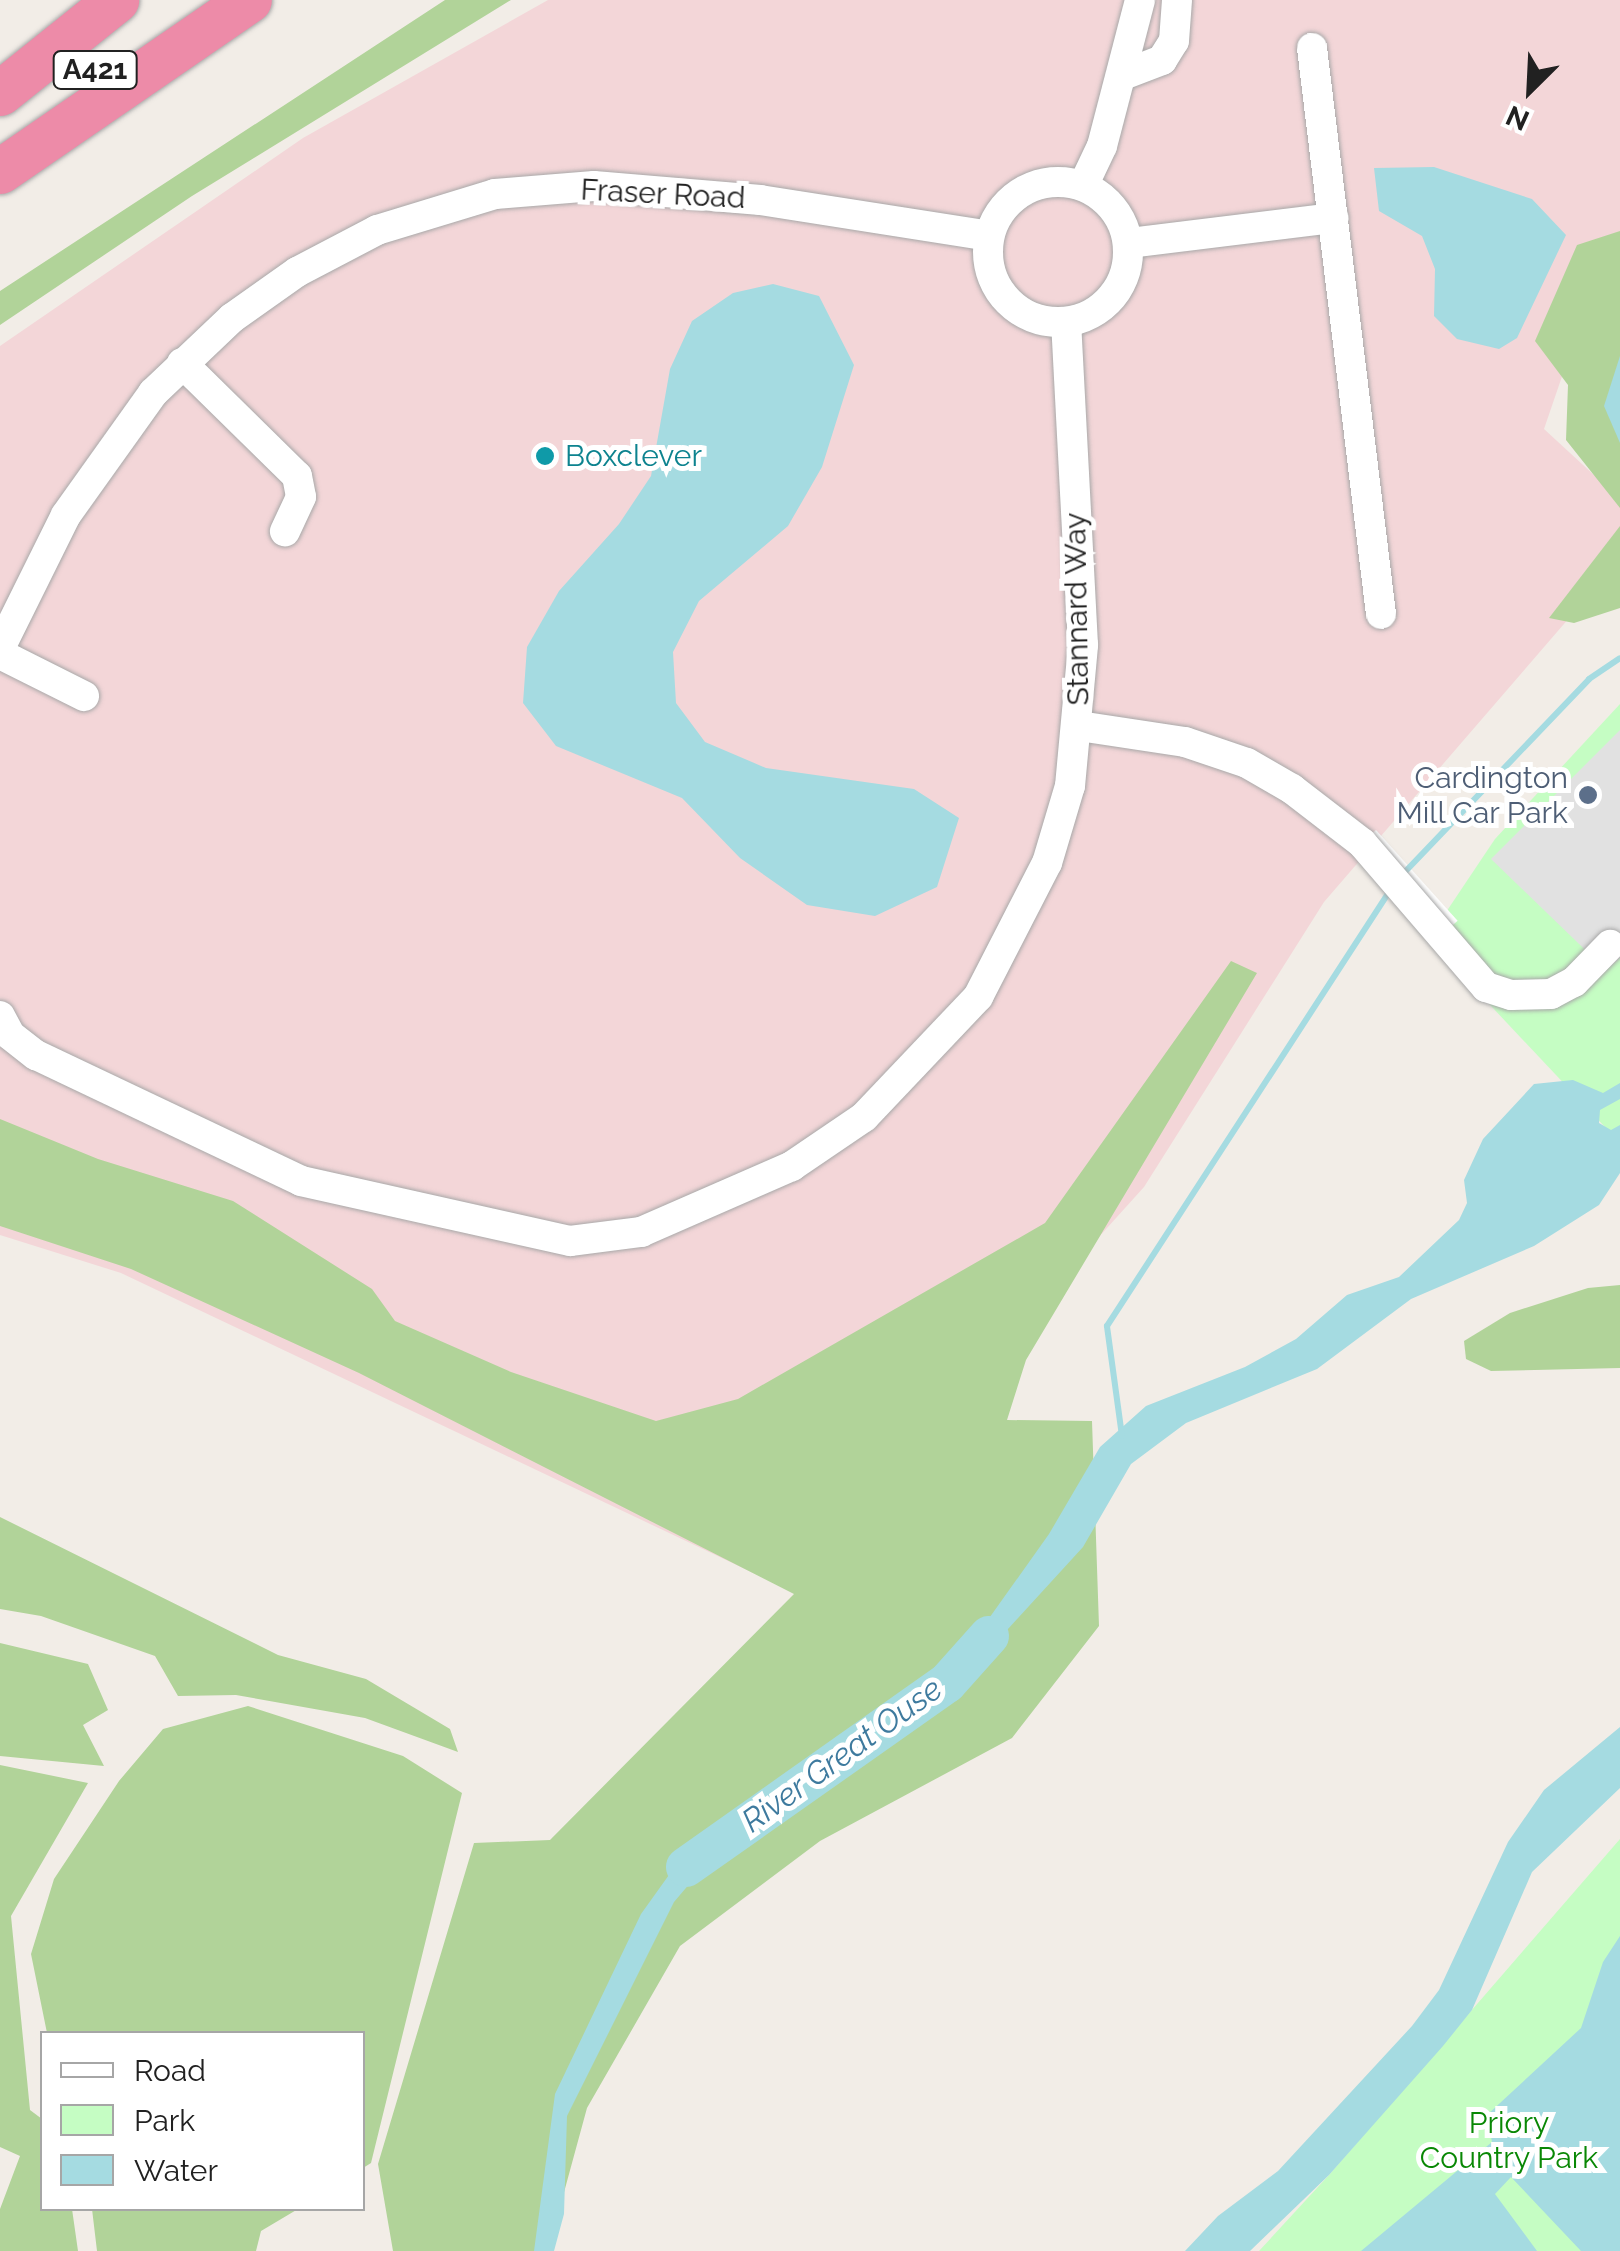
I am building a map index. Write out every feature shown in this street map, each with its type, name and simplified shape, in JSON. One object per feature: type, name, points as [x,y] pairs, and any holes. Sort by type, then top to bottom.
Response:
[{"type":"highway","name":"A421","points":[[0,142],[192,0]]},
{"type":"highway","points":[[0,172],[249,0]]},
{"type":"highway","name":"A421","points":[[0,93],[111,3]]},
{"type":"street","points":[[1084,186],[1123,75],[1140,0]]},
{"type":"street","points":[[1123,75],[1162,60],[1174,41],[1177,0]]},
{"type":"street","points":[[1312,48],[1381,614]]},
{"type":"street","points":[[1036,184],[1084,186],[1108,201],[1129,243],[1127,272],[1113,298],[1094,314],[1066,322],[1038,320],[1012,306],[996,286],[989,236],[997,216],[1036,184]]},
{"type":"street","name":"Fraser Road","points":[[0,651],[66,515],[182,363],[297,272],[377,230],[495,194],[660,187],[989,236]]},
{"type":"street","points":[[1129,243],[1333,218]]},
{"type":"street","name":"Stannard Way","points":[[0,1016],[10,1036],[36,1055],[301,1181],[570,1240],[641,1232],[709,1207],[807,1156],[864,1118],[978,996],[1011,944],[1047,863],[1079,726],[1083,645],[1066,322]]},
{"type":"street","points":[[182,363],[297,476],[301,497],[285,532]]},
{"type":"street","points":[[0,651],[84,696]]},
{"type":"street","points":[[1079,726],[1184,742],[1247,763],[1328,812],[1444,932],[1486,987],[1511,995],[1557,992],[1610,945]]},
{"type":"shaded area","points":[[548,0],[1620,0],[1620,238],[1608,242],[1544,429],[1620,499],[1620,559],[1324,902],[1144,1187],[783,1587],[121,1273],[0,1235],[0,346],[303,138]]},
{"type":"shaded area","name":"Cardington Mill Car Park","points":[[1620,730],[1620,958],[1606,970],[1491,859]]},
{"type":"green space","points":[[445,0],[511,0],[192,196],[0,325],[0,291]]},
{"type":"green space","points":[[1620,231],[1620,508],[1566,440],[1568,385],[1535,341],[1577,245]]},
{"type":"green space","points":[[1620,526],[1620,608],[1574,623],[1549,618]]},
{"type":"green space","points":[[1620,704],[1620,1143],[1428,939],[1495,839]]},
{"type":"green space","points":[[1231,961],[1257,973],[1026,1360],[1007,1420],[1092,1421],[1099,1626],[1012,1738],[820,1841],[680,1946],[587,2108],[548,2251],[393,2251],[378,2164],[474,1843],[550,1840],[794,1594],[359,1373],[131,1269],[0,1226],[0,1119],[98,1159],[233,1201],[372,1289],[395,1321],[511,1372],[656,1421],[738,1399],[1045,1223]]},
{"type":"green space","points":[[1620,1285],[1620,1368],[1491,1371],[1466,1359],[1464,1341],[1510,1313],[1588,1288]]},
{"type":"green space","points":[[0,1517],[278,1655],[366,1679],[450,1729],[458,1752],[365,1718],[236,1695],[178,1696],[155,1656],[41,1616],[0,1609]]},
{"type":"green space","points":[[0,1643],[88,1664],[108,1710],[83,1725],[104,1766],[0,1756]]},
{"type":"green space","points":[[248,1706],[403,1756],[462,1793],[371,2163],[365,2167],[365,2031],[47,2031],[31,1954],[54,1879],[119,1781],[163,1729]]},
{"type":"green space","points":[[0,1765],[88,1783],[11,1916],[30,2110],[40,2118],[40,2211],[72,2211],[78,2251],[0,2251],[0,2209],[20,2156],[0,2147]]},
{"type":"green space","name":"Priory Country Park","points":[[1620,1839],[1620,2251],[1259,2251],[1329,2175]]},
{"type":"green space","points":[[92,2211],[295,2211],[261,2231],[256,2251],[97,2251]]},
{"type":"water","points":[[1434,167],[1532,199],[1566,235],[1517,338],[1499,349],[1457,339],[1434,316],[1435,269],[1422,236],[1379,211],[1374,168]]},
{"type":"water","points":[[773,284],[819,296],[854,365],[822,467],[788,526],[699,601],[673,652],[676,703],[705,742],[766,768],[914,789],[959,818],[937,887],[875,916],[807,905],[740,858],[682,798],[556,746],[523,703],[527,647],[559,591],[619,524],[651,476],[670,369],[692,321],[733,293]]},
{"type":"water","points":[[1620,356],[1620,443],[1604,406]]},
{"type":"water","points":[[1573,1080],[1603,1093],[1620,1083],[1620,1099],[1600,1110],[1599,1123],[1611,1130],[1620,1125],[1620,1173],[1599,1205],[1534,1246],[1411,1299],[1317,1369],[1186,1423],[1131,1464],[1083,1547],[997,1641],[943,1683],[1049,1534],[1100,1447],[1146,1406],[1245,1367],[1296,1339],[1347,1295],[1399,1277],[1459,1220],[1467,1203],[1464,1180],[1483,1139],[1534,1084]]},
{"type":"water","points":[[1620,1727],[1620,1788],[1532,1872],[1472,2010],[1443,2046],[1329,2175],[1250,2251],[1185,2251],[1218,2216],[1278,2171],[1412,2026],[1439,1990],[1508,1842],[1544,1790]]},
{"type":"water","points":[[816,1772],[731,1835],[674,1902],[567,2116],[564,2214],[554,2251],[534,2251],[555,2094],[641,1914],[689,1847]]},
{"type":"water","points":[[1620,1936],[1620,2251],[1581,2251],[1511,2177],[1495,2194],[1537,2251],[1361,2251],[1492,2142],[1487,2115],[1581,2028],[1603,1962]]},
{"type":"pier","points":[[1376,830],[1458,921],[1435,941],[1353,851]]},
{"type":"waterway","points":[[1402,875],[1589,679],[1620,658]]},
{"type":"waterway","points":[[1122,1436],[1107,1326],[1391,889]]},
{"type":"waterway","name":"River Great Ouse","points":[[686,1867],[947,1683],[989,1636]]},
{"type":"place","name":"Boxclever","points":[[545,456]]},
{"type":"place","name":"Cardington Mill Car Park","points":[[1588,795]]}]
